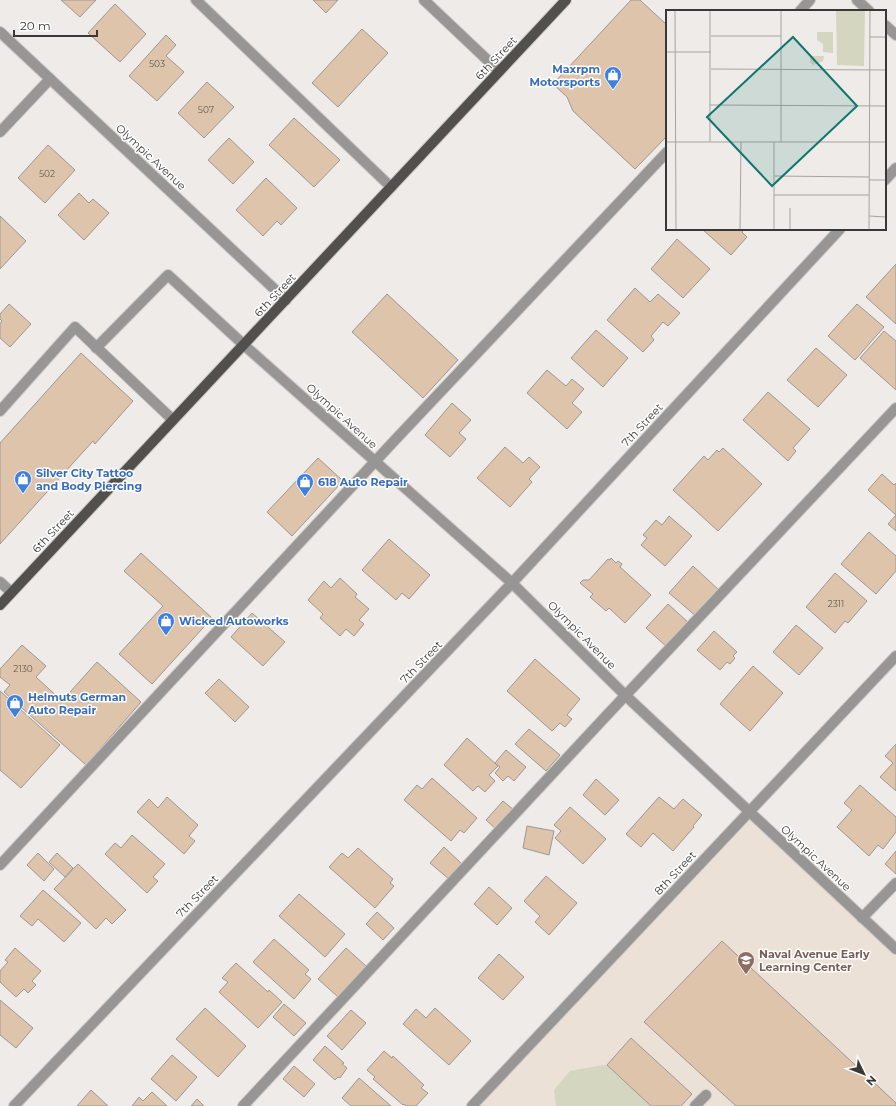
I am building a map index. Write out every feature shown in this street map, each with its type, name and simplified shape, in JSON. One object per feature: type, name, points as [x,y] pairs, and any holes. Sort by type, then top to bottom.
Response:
[{"type":"main road","name":"6th Street","points":[[0,605],[566,0]]},
{"type":"street","points":[[196,0],[391,187]]},
{"type":"street","points":[[424,0],[499,72]]},
{"type":"street","points":[[801,10],[810,0]]},
{"type":"street","points":[[857,0],[868,10]]},
{"type":"street","points":[[886,27],[896,35]]},
{"type":"street","name":"Olympic Avenue","points":[[0,32],[286,300]]},
{"type":"street","points":[[0,132],[50,79]]},
{"type":"street","points":[[0,865],[375,462],[666,153]]},
{"type":"street","points":[[886,179],[896,168]]},
{"type":"street","name":"7th Street","points":[[14,1106],[512,583],[839,230]]},
{"type":"street","name":"Olympic Avenue","points":[[96,348],[168,275],[244,345],[512,583],[626,696],[896,949]]},
{"type":"street","points":[[0,411],[75,327],[173,420]]},
{"type":"street","points":[[243,1106],[896,408]]},
{"type":"street","points":[[0,582],[11,592]]},
{"type":"street","name":"8th Street","points":[[472,1106],[896,656]]},
{"type":"street","points":[[862,918],[896,883]]},
{"type":"street","points":[[695,1106],[706,1095]]},
{"type":"shaded area","name":"Naval Avenue Early Learning Center","points":[[749,812],[896,949],[896,1106],[472,1106]]},
{"type":"green space","points":[[607,1065],[651,1106],[556,1106],[554,1090],[570,1071]]},
{"type":"building","points":[[61,0],[96,0],[80,17]]},
{"type":"building","points":[[313,0],[338,0],[326,13]]},
{"type":"building","name":"Maxrpm Motorsports","points":[[631,0],[640,0],[666,24],[666,137],[635,169],[573,111],[567,97],[553,84]]},
{"type":"building","points":[[115,4],[146,34],[120,62],[88,33]]},
{"type":"building","points":[[362,29],[388,53],[338,107],[312,83]]},
{"type":"building","points":[[166,35],[176,45],[166,56],[184,72],[157,101],[129,76]]},
{"type":"building","points":[[207,82],[234,107],[204,138],[178,113]]},
{"type":"building","points":[[294,118],[340,160],[314,187],[269,145]]},
{"type":"building","points":[[229,138],[254,162],[233,184],[208,160]]},
{"type":"building","points":[[48,145],[75,170],[45,203],[18,178]]},
{"type":"building","points":[[266,178],[297,208],[281,225],[277,221],[263,236],[236,210]]},
{"type":"building","points":[[79,193],[89,203],[93,199],[109,213],[84,240],[58,215]]},
{"type":"building","points":[[0,216],[26,241],[0,269]]},
{"type":"building","points":[[703,230],[744,230],[742,232],[747,237],[731,255]]},
{"type":"building","points":[[677,239],[710,269],[683,298],[651,269]]},
{"type":"building","points":[[896,264],[896,324],[866,297]]},
{"type":"building","points":[[635,288],[650,302],[658,294],[680,313],[668,326],[663,322],[651,336],[654,340],[643,352],[607,320]]},
{"type":"building","points":[[387,294],[458,360],[423,398],[352,332]]},
{"type":"building","points":[[9,304],[31,324],[10,347],[0,338],[0,324],[2,321],[0,319],[0,314]]},
{"type":"building","points":[[857,304],[884,327],[855,360],[828,336]]},
{"type":"building","points":[[596,330],[628,358],[603,387],[571,358]]},
{"type":"building","points":[[884,331],[896,341],[896,390],[860,358]]},
{"type":"building","points":[[816,348],[847,375],[818,407],[787,380]]},
{"type":"building","name":"Silver City Tattoo and Body Piercing","points":[[81,353],[133,401],[95,444],[93,441],[0,544],[0,443]]},
{"type":"building","points":[[547,370],[566,386],[572,379],[584,389],[572,403],[582,412],[567,429],[527,393]]},
{"type":"building","points":[[768,392],[810,429],[793,448],[796,451],[788,461],[743,420]]},
{"type":"building","points":[[452,403],[471,420],[459,433],[466,439],[450,457],[425,435]]},
{"type":"building","points":[[505,447],[523,463],[529,457],[540,467],[529,479],[532,482],[510,507],[477,478]]},
{"type":"building","points":[[723,448],[762,484],[718,531],[673,490],[704,456],[708,460],[717,450],[719,452]]},
{"type":"building","name":"618 Auto Repair","points":[[318,458],[343,481],[292,536],[267,512]]},
{"type":"building","points":[[882,474],[894,485],[896,483],[896,515],[868,490]]},
{"type":"building","points":[[896,515],[896,531],[888,524]]},
{"type":"building","points":[[669,516],[692,536],[665,566],[641,545],[647,538],[643,535],[656,520],[662,525]]},
{"type":"building","points":[[869,532],[896,556],[896,571],[876,594],[841,564]]},
{"type":"building","points":[[389,539],[430,575],[409,599],[402,593],[396,600],[362,570]]},
{"type":"building","name":"Wicked Autoworks","points":[[141,553],[212,618],[152,684],[119,654],[163,606],[124,571]]},
{"type":"building","points":[[611,558],[616,563],[618,561],[622,564],[620,567],[651,595],[625,623],[609,608],[606,611],[590,597],[593,594],[580,583],[583,580],[589,580],[608,559],[610,560]]},
{"type":"building","points":[[693,566],[720,591],[697,617],[669,593]]},
{"type":"building","points":[[835,573],[867,601],[848,623],[845,621],[835,633],[806,607]]},
{"type":"building","points":[[340,578],[357,594],[355,597],[369,609],[359,620],[364,624],[354,636],[346,629],[340,636],[320,618],[323,614],[308,600],[324,581],[331,588]]},
{"type":"building","points":[[668,604],[690,624],[668,648],[646,628]]},
{"type":"building","points":[[252,613],[285,642],[263,666],[231,637]]},
{"type":"building","points":[[796,625],[823,648],[799,675],[773,652]]},
{"type":"building","points":[[714,631],[737,652],[733,656],[735,658],[730,664],[727,662],[720,670],[697,650]]},
{"type":"building","points":[[22,645],[46,666],[36,677],[62,701],[97,662],[141,702],[86,765],[4,692],[10,685],[0,677],[0,669]]},
{"type":"building","points":[[535,659],[580,699],[567,715],[572,719],[565,727],[560,723],[552,731],[507,691]]},
{"type":"building","points":[[753,666],[783,693],[750,731],[720,704]]},
{"type":"building","points":[[219,679],[249,707],[235,722],[205,693]]},
{"type":"building","name":"Helmuts German Auto Repair","points":[[0,691],[60,745],[21,788],[0,770]]},
{"type":"building","points":[[529,729],[560,755],[546,771],[515,744]]},
{"type":"building","points":[[467,738],[498,766],[489,775],[495,781],[485,792],[478,786],[473,791],[444,765]]},
{"type":"building","points":[[896,744],[896,791],[880,777],[893,763],[885,756]]},
{"type":"building","points":[[506,750],[526,767],[514,781],[508,776],[503,781],[495,773],[500,767],[495,763]]},
{"type":"building","points":[[432,778],[477,818],[464,833],[460,830],[451,841],[404,800],[417,785],[422,789]]},
{"type":"building","points":[[596,779],[619,800],[605,815],[583,795]]},
{"type":"building","points":[[860,785],[896,817],[896,832],[883,849],[878,845],[869,856],[837,827],[852,810],[844,803]]},
{"type":"building","points":[[167,797],[198,825],[189,836],[195,841],[184,854],[137,812],[149,799],[158,808]]},
{"type":"building","points":[[659,797],[674,809],[683,799],[702,815],[693,826],[694,827],[673,851],[653,833],[641,847],[626,834]]},
{"type":"building","points":[[503,801],[514,810],[496,829],[486,820]]},
{"type":"building","points":[[570,807],[606,839],[583,864],[555,838],[561,831],[554,825]]},
{"type":"building","points":[[527,826],[554,831],[549,855],[523,848]]},
{"type":"building","points":[[132,835],[165,864],[153,877],[158,881],[147,893],[105,854],[115,843],[121,848]]},
{"type":"building","points":[[444,847],[463,865],[450,880],[430,863]]},
{"type":"building","points":[[358,848],[393,879],[390,883],[394,886],[375,908],[329,867],[342,853],[348,858]]},
{"type":"building","points":[[896,851],[896,874],[885,864]]},
{"type":"building","points":[[38,853],[54,869],[44,881],[27,865]]},
{"type":"building","points":[[57,853],[73,868],[65,877],[49,862]]},
{"type":"building","points":[[78,864],[126,910],[112,924],[106,918],[96,929],[54,889]]},
{"type":"building","points":[[546,876],[577,903],[549,935],[535,922],[540,916],[524,901]]},
{"type":"building","points":[[489,887],[512,908],[497,925],[474,904]]},
{"type":"building","points":[[43,890],[81,923],[64,942],[38,919],[32,926],[20,916]]},
{"type":"building","points":[[299,894],[345,934],[325,957],[279,916]]},
{"type":"building","points":[[377,912],[394,928],[383,940],[366,924]]},
{"type":"building","points":[[274,939],[309,970],[305,974],[311,979],[294,999],[253,962]]},
{"type":"building","points":[[722,941],[896,1103],[896,1106],[736,1106],[644,1022]]},
{"type":"building","points":[[15,948],[41,971],[32,981],[36,985],[28,993],[24,989],[16,997],[0,982],[0,971],[8,962],[5,960]]},
{"type":"building","points":[[346,948],[366,966],[338,997],[318,979]]},
{"type":"building","points":[[499,954],[524,977],[503,1000],[478,978]]},
{"type":"building","points":[[236,963],[268,992],[269,990],[282,1002],[258,1028],[219,992],[228,982],[222,978]]},
{"type":"building","points":[[0,1000],[33,1028],[16,1048],[0,1035]]},
{"type":"building","points":[[284,1004],[306,1023],[294,1036],[273,1017]]},
{"type":"building","points":[[205,1008],[246,1046],[218,1077],[176,1039]]},
{"type":"building","points":[[435,1008],[471,1041],[449,1065],[403,1024],[416,1009],[426,1018]]},
{"type":"building","points":[[351,1010],[366,1023],[342,1050],[327,1036]]},
{"type":"building","points":[[631,1038],[692,1094],[681,1106],[651,1106],[607,1065]]},
{"type":"building","points":[[325,1046],[344,1063],[342,1064],[347,1068],[340,1078],[338,1077],[335,1080],[313,1060]]},
{"type":"building","points":[[384,1051],[392,1058],[393,1056],[424,1085],[421,1088],[428,1093],[416,1106],[403,1105],[373,1079],[375,1077],[367,1070]]},
{"type":"building","points":[[172,1055],[197,1077],[176,1101],[151,1079]]},
{"type":"building","points":[[294,1066],[315,1084],[304,1097],[283,1079]]},
{"type":"building","points":[[359,1078],[391,1106],[351,1106],[342,1098]]},
{"type":"building","points":[[91,1090],[108,1106],[77,1106]]},
{"type":"building","points":[[152,1092],[167,1106],[132,1106],[139,1097],[143,1101]]},
{"type":"building","points":[[197,1099],[204,1106],[191,1106]]},
{"type":"place","name":"Maxrpm Motorsports","points":[[613,90]]},
{"type":"place","name":"Silver City Tattoo and Body Piercing","points":[[23,494]]},
{"type":"place","name":"618 Auto Repair","points":[[305,497]]},
{"type":"place","name":"Wicked Autoworks","points":[[166,636]]},
{"type":"place","name":"Helmuts German Auto Repair","points":[[15,718]]},
{"type":"place","name":"Naval Avenue Early Learning Center","points":[[746,975]]}]
